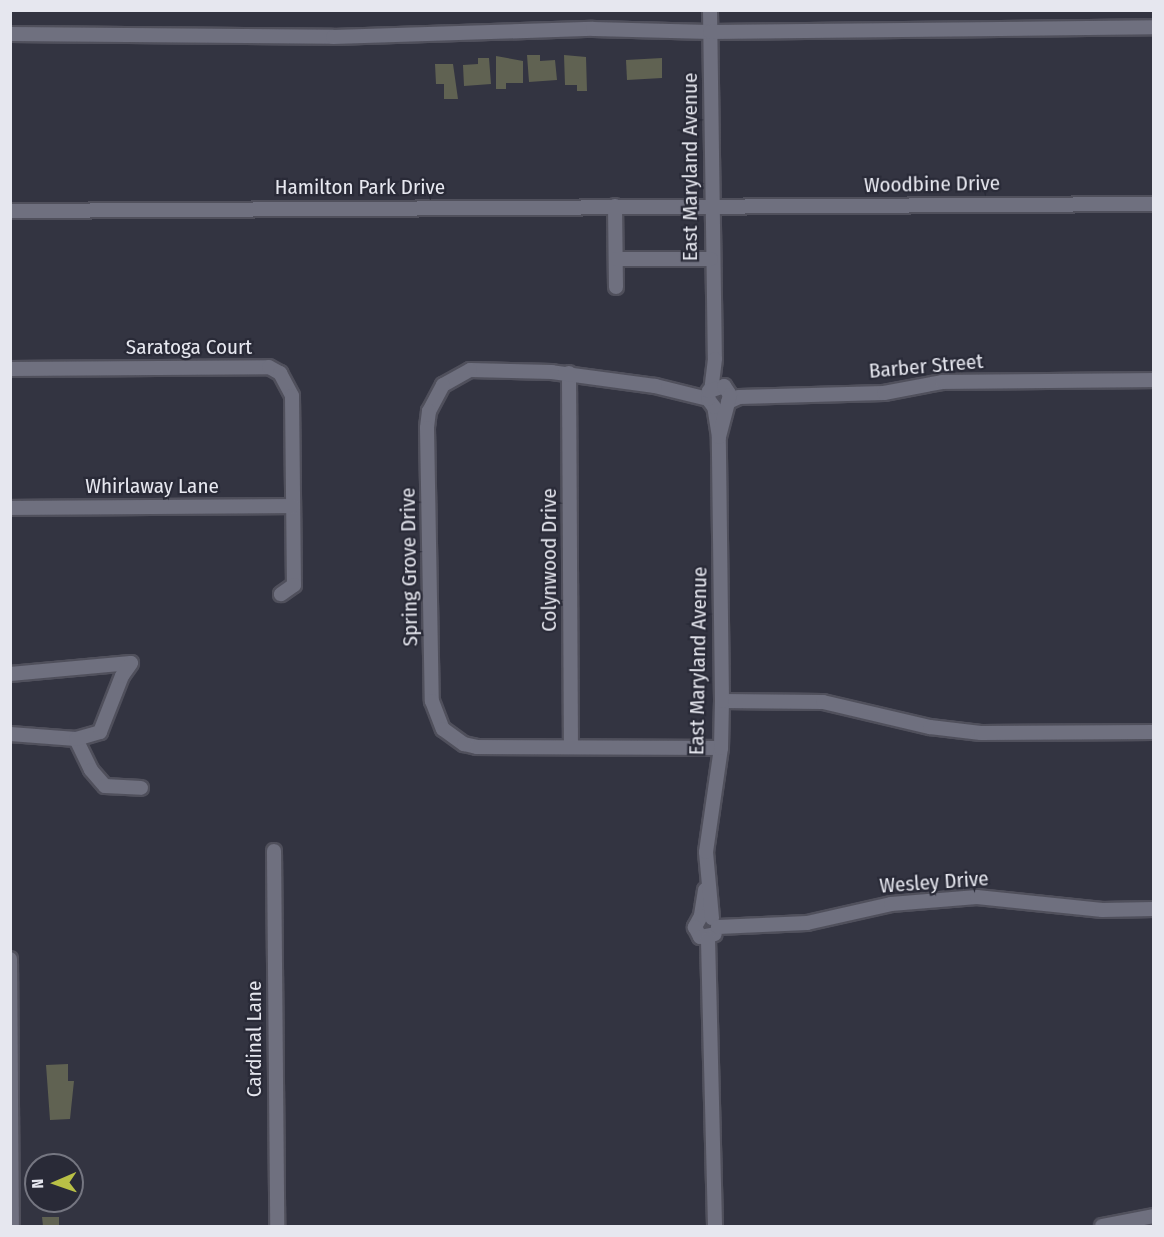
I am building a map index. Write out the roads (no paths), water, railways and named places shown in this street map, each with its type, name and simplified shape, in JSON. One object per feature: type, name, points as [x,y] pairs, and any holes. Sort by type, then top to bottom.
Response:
[{"type":"street","name":"East Maryland Avenue","points":[[710,10],[711,259],[715,359],[719,396],[722,701],[721,748],[706,852],[711,920],[695,927],[700,937],[708,939],[715,1227]]},
{"type":"street","points":[[10,34],[333,37],[528,30],[710,32],[1154,27]]},
{"type":"street","name":"Woodbine Drive","points":[[711,205],[1154,204]]},
{"type":"street","name":"Hamilton Park Drive","points":[[10,211],[711,205]]},
{"type":"street","points":[[615,206],[616,287]]},
{"type":"street","points":[[616,259],[711,259]]},
{"type":"street","name":"Saratoga Court","points":[[10,369],[269,367],[280,373],[292,396],[294,585],[281,594]]},
{"type":"street","name":"Spring Grove Drive","points":[[719,396],[569,373],[462,372],[442,385],[435,396],[427,428],[432,700],[436,718],[443,729],[464,744],[721,748]]},
{"type":"street","name":"Colynwood Drive","points":[[569,373],[571,746]]},
{"type":"street","name":"Barber Street","points":[[719,396],[884,393],[942,382],[1154,380]]},
{"type":"street","name":"Whirlaway Lane","points":[[10,508],[293,506]]},
{"type":"street","points":[[10,674],[131,663],[122,676],[100,732],[76,739],[10,734]]},
{"type":"street","points":[[722,701],[823,702],[930,727],[981,733],[1154,732]]},
{"type":"street","points":[[76,739],[91,770],[105,786],[141,788]]},
{"type":"street","name":"Cardinal Lane","points":[[274,851],[277,1227]]},
{"type":"street","name":"Wesley Drive","points":[[711,920],[807,923],[891,904],[977,897],[1102,910],[1154,909]]},
{"type":"street","points":[[708,939],[711,920]]},
{"type":"street","points":[[10,959],[12,1227]]},
{"type":"street","points":[[1102,1227],[1154,1216]]}]
